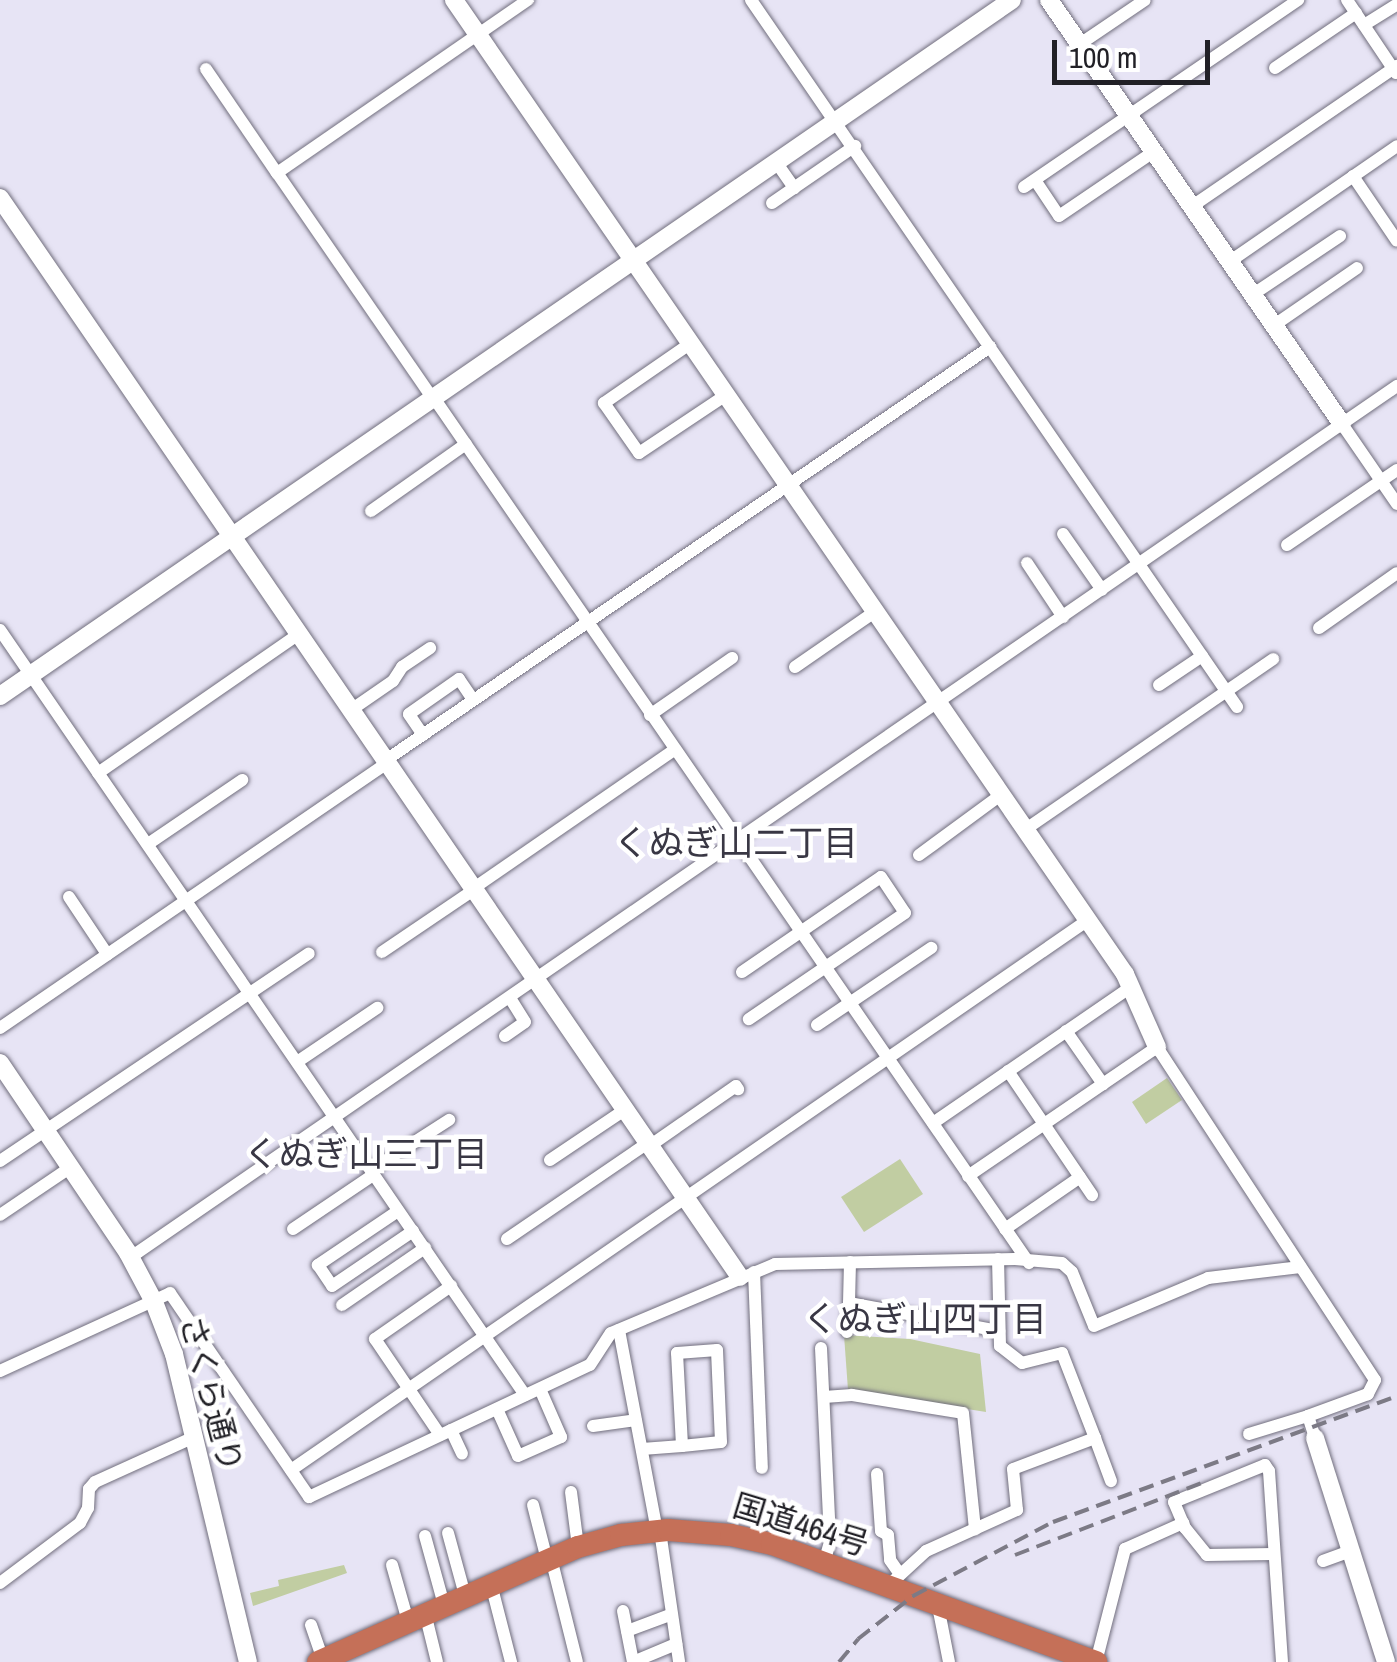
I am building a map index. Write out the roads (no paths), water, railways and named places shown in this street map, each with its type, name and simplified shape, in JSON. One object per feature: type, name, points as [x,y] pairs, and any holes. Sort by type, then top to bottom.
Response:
[{"type":"highway","name":"国道464号","points":[[321,1661],[578,1547],[622,1535],[698,1530],[750,1538],[824,1564],[894,1580],[938,1606],[1082,1660]]},
{"type":"street","points":[[454,0],[1088,920],[1132,986],[1157,1047],[1375,1380],[1368,1394],[1249,1434]]},
{"type":"street","points":[[278,172],[528,0]]},
{"type":"street","points":[[751,0],[1238,707]]},
{"type":"street","points":[[0,696],[1012,0]]},
{"type":"street","points":[[1049,0],[1397,504]]},
{"type":"street","points":[[1080,44],[1145,0]]},
{"type":"street","points":[[1153,152],[1059,216],[1030,184],[1298,0]]},
{"type":"street","points":[[1191,207],[1396,69],[1347,0]]},
{"type":"street","points":[[1275,68],[1360,19],[1397,4]]},
{"type":"street","points":[[206,69],[1029,1263]]},
{"type":"street","points":[[772,203],[854,146]]},
{"type":"street","points":[[1228,262],[1353,176],[1395,152]]},
{"type":"street","points":[[776,162],[794,188]]},
{"type":"street","points":[[1353,176],[1397,241]]},
{"type":"street","points":[[0,198],[650,1144],[747,1274],[762,1468]]},
{"type":"street","points":[[1252,296],[1340,236]]},
{"type":"street","points":[[1273,326],[1357,268]]},
{"type":"street","points":[[691,344],[604,403],[639,453],[726,394]]},
{"type":"street","points":[[0,1028],[990,347]]},
{"type":"street","points":[[130,1257],[1397,386]]},
{"type":"street","points":[[371,511],[466,444]]},
{"type":"street","points":[[1287,546],[1397,470]]},
{"type":"street","points":[[1062,534],[1102,590]]},
{"type":"street","points":[[1027,564],[1063,617]]},
{"type":"street","points":[[1319,628],[1397,573]]},
{"type":"street","points":[[796,668],[876,611]]},
{"type":"street","points":[[0,630],[525,1394]]},
{"type":"street","points":[[98,773],[298,634]]},
{"type":"street","points":[[351,710],[394,681],[402,666],[430,648]]},
{"type":"street","points":[[1159,685],[1202,656]]},
{"type":"street","points":[[650,714],[732,658]]},
{"type":"street","points":[[1026,829],[1274,659]]},
{"type":"street","points":[[423,735],[409,714],[460,679],[473,700]]},
{"type":"street","points":[[1112,748],[1122,763]]},
{"type":"street","points":[[382,952],[674,750]]},
{"type":"street","points":[[148,844],[242,780]]},
{"type":"street","points":[[920,855],[1002,794]]},
{"type":"street","points":[[742,972],[881,877],[905,913],[748,1020]]},
{"type":"street","points":[[68,897],[108,954]]},
{"type":"street","points":[[291,1470],[1088,920]]},
{"type":"street","points":[[817,1025],[931,948]]},
{"type":"street","points":[[0,1161],[309,953]]},
{"type":"street","points":[[932,1123],[1132,986]]},
{"type":"street","points":[[505,1036],[526,1022],[510,998]]},
{"type":"street","points":[[298,1062],[377,1008]]},
{"type":"street","points":[[1066,1031],[1103,1084]]},
{"type":"street","points":[[968,1176],[1157,1047]]},
{"type":"street","name":"さくら通り","points":[[0,1063],[130,1257],[154,1302],[174,1354],[248,1662]]},
{"type":"street","points":[[1008,1071],[1092,1195]]},
{"type":"street","points":[[507,1239],[736,1086],[738,1089]]},
{"type":"street","points":[[550,1160],[626,1109]]},
{"type":"street","points":[[293,1229],[449,1120]]},
{"type":"street","points":[[0,1215],[71,1167]]},
{"type":"street","points":[[1005,1229],[1080,1178]]},
{"type":"street","points":[[398,1211],[318,1265],[332,1286],[413,1232]]},
{"type":"street","points":[[342,1305],[425,1248]]},
{"type":"street","points":[[0,1371],[170,1293],[309,1497],[590,1365],[611,1333],[774,1264],[998,1259],[1070,1267],[1094,1326],[1208,1278],[1300,1267]]},
{"type":"street","points":[[998,1259],[1000,1346],[1022,1363],[1062,1353],[1112,1481]]},
{"type":"street","points":[[847,1332],[850,1262]]},
{"type":"street","points":[[451,1286],[375,1338],[462,1454]]},
{"type":"street","points":[[848,1303],[999,1332]]},
{"type":"street","points":[[619,1330],[659,1531],[679,1662]]},
{"type":"street","points":[[821,1348],[830,1542],[824,1564]]},
{"type":"street","points":[[642,1449],[682,1446],[721,1442],[717,1350],[677,1353],[682,1446]]},
{"type":"street","points":[[496,1410],[518,1456],[561,1436],[540,1390]]},
{"type":"street","points":[[824,1397],[849,1395],[963,1413],[975,1529]]},
{"type":"street","points":[[1308,1416],[1386,1662]]},
{"type":"street","points":[[593,1425],[636,1420]]},
{"type":"street","points":[[0,1582],[80,1522],[88,1508],[88,1489],[95,1482],[194,1437]]},
{"type":"street","points":[[894,1580],[926,1551],[1017,1510],[1013,1470],[1095,1438]]},
{"type":"street","points":[[1274,1554],[1207,1555],[1182,1522],[1174,1502],[1268,1464],[1282,1662]]},
{"type":"street","points":[[876,1474],[881,1530],[888,1535],[894,1580]]},
{"type":"street","points":[[571,1492],[578,1547]]},
{"type":"street","points":[[533,1505],[577,1662]]},
{"type":"street","points":[[1082,1660],[1125,1549],[1182,1522]]},
{"type":"street","points":[[436,1608],[448,1533]]},
{"type":"street","points":[[425,1536],[436,1608],[437,1662]]},
{"type":"street","points":[[1323,1561],[1351,1551]]},
{"type":"street","points":[[390,1572],[436,1608]]},
{"type":"street","points":[[491,1584],[511,1662]]},
{"type":"street","points":[[938,1606],[949,1662]]},
{"type":"street","points":[[623,1611],[633,1662],[676,1644]]},
{"type":"street","points":[[627,1630],[670,1616]]},
{"type":"street","points":[[311,1625],[321,1661]]},
{"type":"railway","points":[[839,1662],[858,1639],[913,1596],[1053,1522],[1397,1396]]},
{"type":"railway","points":[[1015,1555],[1207,1481]]},
{"type":"district","name":"くぬぎ山二丁目","points":[[736,843]]},
{"type":"district","name":"くぬぎ山三丁目","points":[[366,1154]]},
{"type":"district","name":"くぬぎ山四丁目","points":[[925,1319]]}]
